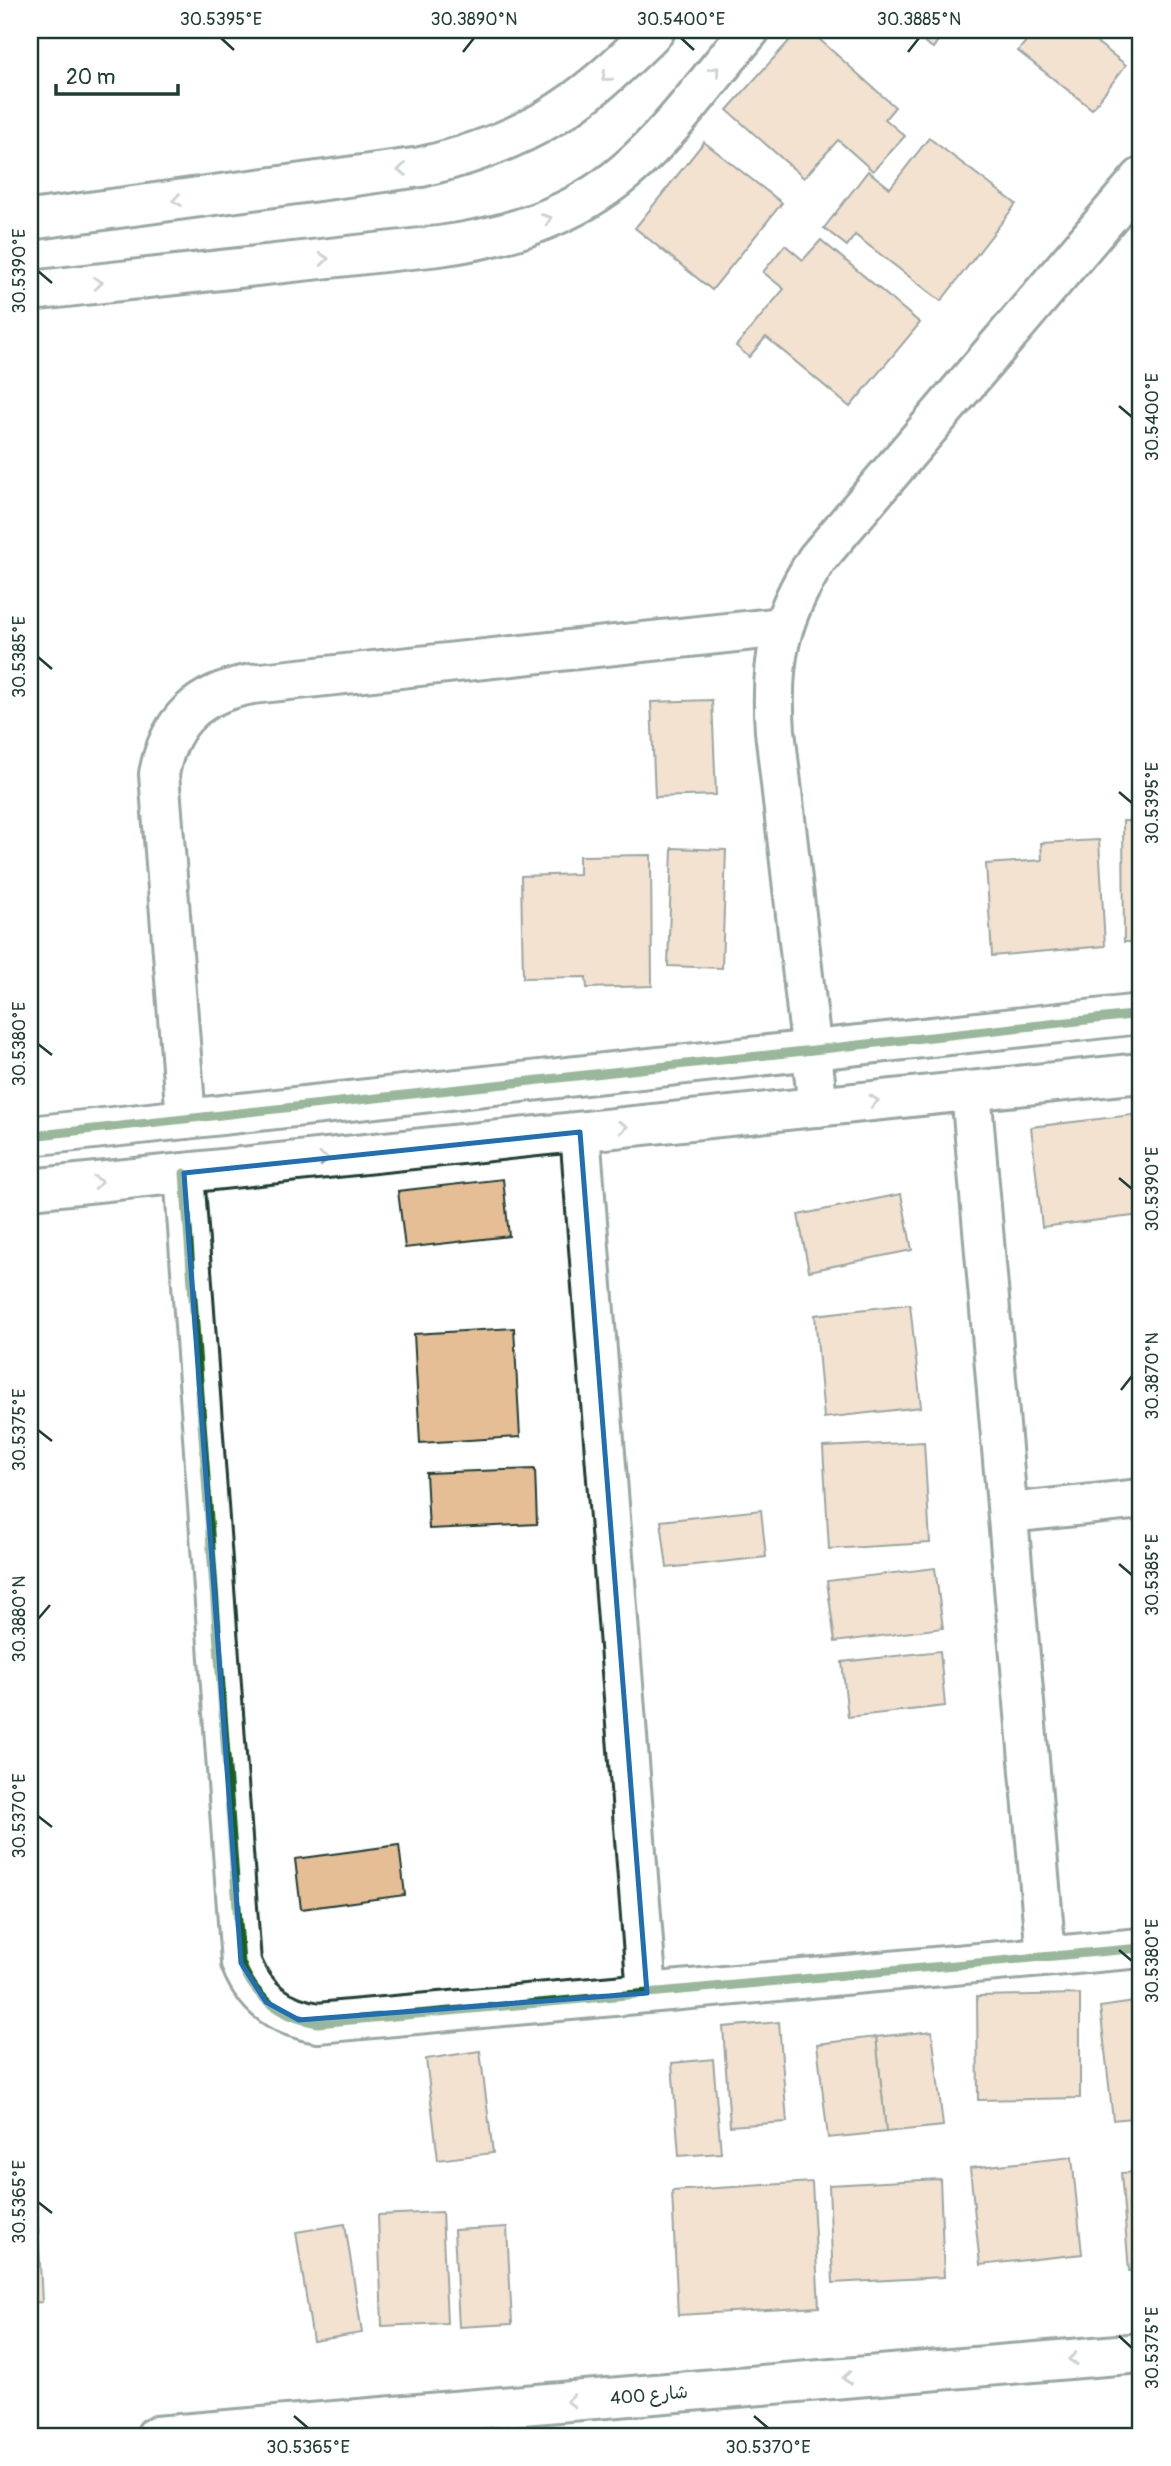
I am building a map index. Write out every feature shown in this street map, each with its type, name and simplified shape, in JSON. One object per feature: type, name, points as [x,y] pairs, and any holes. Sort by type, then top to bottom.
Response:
[{"type":"street","points":[[30,219],[421,167],[464,157],[506,142],[547,122],[586,95],[655,30]]},
{"type":"street","points":[[30,291],[481,241],[522,230],[561,214],[594,195],[625,172],[652,146],[750,30]]},
{"type":"street","points":[[818,1107],[772,695],[775,661],[783,626],[796,594],[817,559],[1141,178]]},
{"type":"street","points":[[186,1119],[159,774],[162,755],[170,737],[195,706],[212,695],[252,684],[783,626]]},
{"type":"street","points":[[30,1136],[1141,1014]]},
{"type":"street","points":[[30,1189],[1141,1073]]},
{"type":"street","points":[[971,1091],[1046,1956]]},
{"type":"street","points":[[580,1132],[647,1993]]},
{"type":"street","points":[[184,1173],[241,1963],[247,1977],[266,2002],[299,2020],[318,2023],[1141,1948]]},
{"type":"street","points":[[1008,1513],[1141,1499]]},
{"type":"street","name":"شارع 400","points":[[156,2436],[1141,2353]]},
{"type":"highlighted area","points":[[580,1132],[647,1993],[299,2020],[266,2002],[241,1963],[184,1173]]},
{"type":"building","points":[[799,30],[809,30],[895,107],[885,119],[905,136],[873,171],[838,140],[804,178],[727,110]]},
{"type":"building","points":[[906,30],[945,30],[933,48]]},
{"type":"building","points":[[1035,30],[1081,30],[1126,65],[1092,109],[1018,51]]},
{"type":"building","points":[[929,138],[1016,204],[941,301],[855,235],[847,246],[824,228],[868,171],[890,188]]},
{"type":"building","points":[[704,142],[782,203],[712,290],[635,228]]},
{"type":"building","points":[[821,240],[920,323],[850,407],[766,337],[749,357],[736,346],[784,289],[763,272],[785,245],[803,260]]},
{"type":"building","points":[[712,700],[716,795],[655,797],[651,702]]},
{"type":"building","points":[[1123,821],[1141,821],[1141,942],[1124,942]]},
{"type":"building","points":[[1099,840],[1105,946],[992,956],[986,864],[1042,860],[1041,843]]},
{"type":"building","points":[[672,848],[726,850],[722,968],[668,966]]},
{"type":"building","points":[[651,855],[652,986],[587,988],[586,977],[523,978],[521,876],[579,874],[579,856]]},
{"type":"building","points":[[1140,1114],[1141,1215],[1042,1227],[1031,1127]]},
{"type":"building","points":[[503,1179],[509,1236],[405,1248],[398,1191]]},
{"type":"building","points":[[901,1194],[912,1250],[809,1271],[798,1215]]},
{"type":"building","points":[[910,1304],[921,1407],[824,1418],[815,1315]]},
{"type":"building","points":[[514,1328],[520,1437],[420,1443],[414,1334]]},
{"type":"building","points":[[924,1442],[930,1543],[829,1549],[823,1447]]},
{"type":"building","points":[[535,1469],[537,1524],[429,1529],[426,1473]]},
{"type":"building","points":[[761,1510],[766,1557],[667,1568],[661,1521]]},
{"type":"building","points":[[935,1568],[943,1628],[835,1642],[827,1581]]},
{"type":"building","points":[[940,1651],[945,1706],[848,1717],[842,1662]]},
{"type":"building","points":[[399,1845],[405,1895],[301,1909],[295,1859]]},
{"type":"building","points":[[1080,1994],[1080,2098],[978,2100],[977,1996]]},
{"type":"building","points":[[1141,2001],[1141,2117],[1113,2120],[1100,2007]]},
{"type":"building","points":[[779,2022],[787,2122],[730,2126],[723,2027]]},
{"type":"building","points":[[932,2031],[943,2126],[886,2132],[876,2037]]},
{"type":"building","points":[[876,2037],[886,2132],[828,2138],[817,2044]]},
{"type":"building","points":[[480,2051],[493,2153],[438,2160],[426,2059]]},
{"type":"building","points":[[713,2059],[721,2153],[679,2156],[672,2063]]},
{"type":"building","points":[[1072,2157],[1082,2254],[980,2265],[970,2168]]},
{"type":"building","points":[[1141,2172],[1141,2270],[1129,2271],[1121,2173]]},
{"type":"building","points":[[940,2179],[944,2277],[833,2283],[829,2185]]},
{"type":"building","points":[[812,2182],[819,2307],[678,2315],[672,2191]]},
{"type":"building","points":[[30,2205],[37,2205],[42,2302],[30,2303]]},
{"type":"building","points":[[442,2212],[447,2323],[382,2326],[378,2215]]},
{"type":"building","points":[[345,2224],[362,2333],[313,2341],[296,2232]]},
{"type":"building","points":[[507,2227],[512,2324],[459,2327],[454,2230]]},
{"type":"cycle path","points":[[30,1136],[1141,1014]]},
{"type":"cycle path","points":[[184,1173],[241,1963],[254,1987],[271,2004],[292,2016],[318,2023],[1141,1948]]}]
